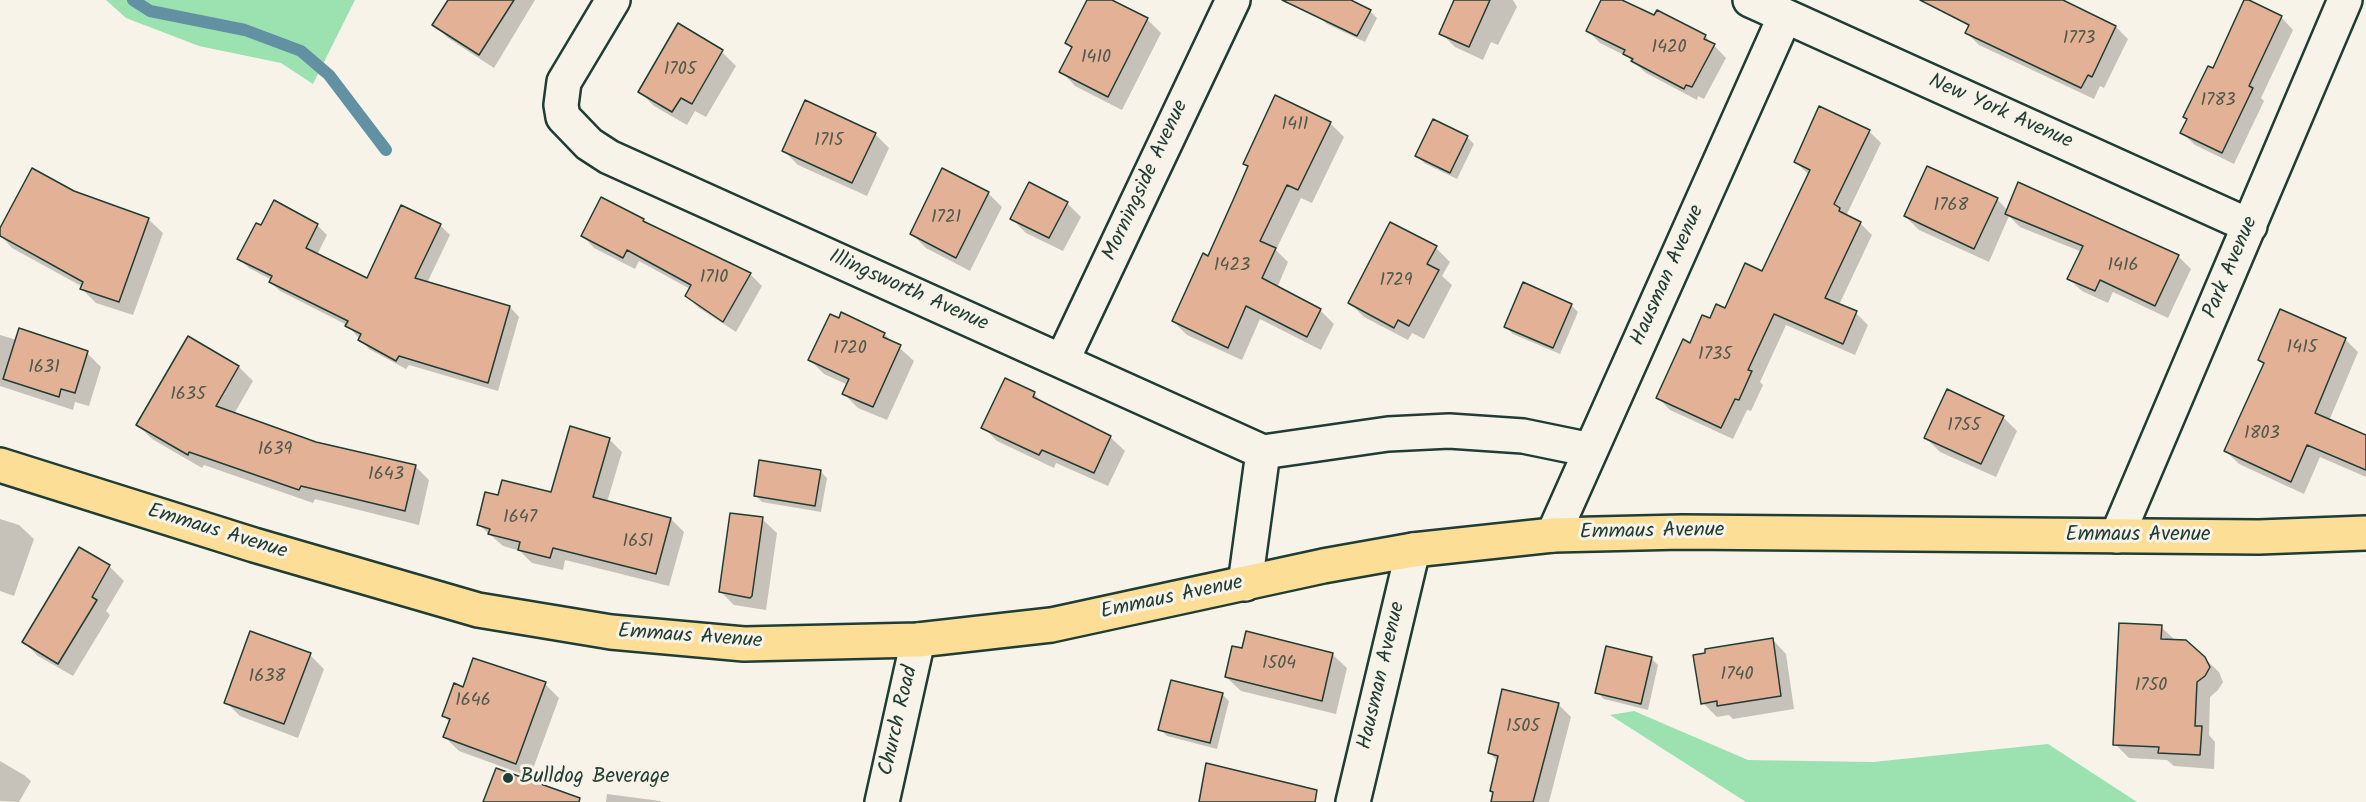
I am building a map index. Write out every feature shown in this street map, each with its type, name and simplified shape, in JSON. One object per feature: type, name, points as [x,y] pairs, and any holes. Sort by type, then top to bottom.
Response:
[{"type":"main road","name":"Emmaus Avenue","points":[[0,465],[254,545],[478,610],[610,632],[744,644],[918,640],[1051,625],[1413,550],[1553,535],[1682,532],[2259,537],[2366,533]]},
{"type":"street","name":"Illingsworth Avenue","points":[[613,0],[564,82],[561,105],[563,117],[589,144],[609,158],[1263,453]]},
{"type":"street","name":"Morningside Avenue","points":[[1062,361],[1233,0]]},
{"type":"street","name":"New York Avenue","points":[[1750,0],[2250,226]]},
{"type":"street","name":"Park Avenue","points":[[2117,536],[2345,0]]},
{"type":"street","name":"Hausman Avenue","points":[[1553,535],[1785,16]]},
{"type":"street","points":[[1245,584],[1263,453],[1388,434],[1449,431],[1523,436],[1592,450]]},
{"type":"street","name":"Hausman Avenue","points":[[1353,802],[1413,550]]},
{"type":"street","name":"Church Road","points":[[882,802],[918,640]]},
{"type":"green space","points":[[106,0],[355,0],[313,84],[281,63],[199,46],[126,18]]},
{"type":"green space","points":[[1634,711],[1748,760],[1873,762],[2048,744],[2137,802],[1746,802],[1610,715]]},
{"type":"building","points":[[448,0],[514,0],[479,55],[432,25]]},
{"type":"building","points":[[1087,0],[1112,0],[1148,18],[1108,97],[1059,72],[1072,47],[1065,43]]},
{"type":"building","points":[[1282,0],[1351,0],[1371,10],[1357,36]]},
{"type":"building","points":[[1454,0],[1490,0],[1469,47],[1439,34]]},
{"type":"building","points":[[1601,0],[1622,0],[1654,15],[1657,10],[1706,35],[1704,39],[1715,44],[1692,87],[1686,85],[1684,89],[1631,61],[1633,59],[1623,54],[1625,50],[1586,31]]},
{"type":"building","points":[[1920,0],[2063,0],[2116,26],[2092,77],[2088,75],[2081,88],[1965,33],[1969,25]]},
{"type":"building","points":[[2244,0],[2249,0],[2282,16],[2249,86],[2253,88],[2222,153],[2180,133],[2187,119],[2183,117],[2208,66],[2213,68]]},
{"type":"building","points":[[678,23],[723,50],[692,104],[681,98],[672,112],[638,92]]},
{"type":"building","points":[[1275,95],[1331,122],[1298,190],[1287,185],[1260,241],[1276,248],[1262,278],[1321,309],[1307,337],[1246,306],[1228,348],[1172,321],[1203,253],[1208,256],[1248,166],[1243,164]]},
{"type":"building","points":[[805,100],[876,133],[852,183],[782,151]]},
{"type":"building","points":[[1819,106],[1870,130],[1834,204],[1840,208],[1839,211],[1861,222],[1825,298],[1857,311],[1843,344],[1774,314],[1748,370],[1752,371],[1739,400],[1735,399],[1721,428],[1656,398],[1683,339],[1690,343],[1702,315],[1710,318],[1716,304],[1725,308],[1745,263],[1762,271],[1810,170],[1794,162]]},
{"type":"building","points":[[1433,119],[1468,136],[1450,173],[1415,156]]},
{"type":"building","points":[[1927,166],[1998,198],[1974,249],[1904,216]]},
{"type":"building","points":[[32,168],[74,191],[149,218],[119,302],[80,289],[83,282],[0,236],[0,228]]},
{"type":"building","points":[[942,168],[989,192],[956,258],[910,234]]},
{"type":"building","points":[[1029,182],[1068,202],[1049,238],[1010,219]]},
{"type":"building","points":[[2018,182],[2179,255],[2155,306],[2100,280],[2095,291],[2067,279],[2083,246],[2005,214]]},
{"type":"building","points":[[601,197],[644,219],[643,221],[751,273],[723,322],[685,296],[691,285],[627,250],[623,258],[581,236]]},
{"type":"building","points":[[274,200],[318,224],[306,248],[367,278],[401,205],[441,224],[415,278],[510,306],[488,383],[399,356],[396,361],[358,340],[361,334],[345,326],[348,321],[269,282],[272,276],[237,259],[256,223],[261,225]]},
{"type":"building","points":[[1390,222],[1437,246],[1427,264],[1439,270],[1409,326],[1398,320],[1394,328],[1348,303]]},
{"type":"building","points":[[1523,282],[1572,304],[1553,348],[1504,327]]},
{"type":"building","points":[[2280,309],[2346,338],[2315,413],[2366,435],[2366,470],[2307,445],[2291,482],[2224,451],[2264,363],[2258,360]]},
{"type":"building","points":[[841,312],[885,333],[883,337],[901,345],[873,407],[842,394],[849,379],[808,360],[830,314],[839,318]]},
{"type":"building","points":[[19,328],[88,351],[75,393],[61,389],[59,397],[3,379]]},
{"type":"building","points":[[188,336],[239,366],[216,406],[316,442],[416,465],[405,511],[301,486],[299,490],[189,452],[188,455],[136,425]]},
{"type":"building","points":[[1005,378],[1035,392],[1033,397],[1111,436],[1094,473],[1042,450],[1039,455],[981,428]]},
{"type":"building","points":[[1947,389],[2004,416],[1981,464],[1924,438]]},
{"type":"building","points":[[570,426],[610,438],[593,497],[671,518],[656,574],[553,548],[550,558],[518,550],[520,542],[488,534],[490,529],[477,525],[485,492],[498,495],[502,480],[551,492]]},
{"type":"building","points":[[759,460],[821,470],[815,506],[754,496]]},
{"type":"building","points":[[730,513],[763,517],[750,598],[719,592]]},
{"type":"building","points":[[79,547],[110,565],[92,597],[97,600],[58,664],[22,642]]},
{"type":"building","points":[[2119,623],[2162,625],[2161,639],[2186,640],[2205,657],[2210,667],[2205,676],[2197,682],[2195,726],[2202,726],[2200,755],[2158,753],[2159,747],[2113,745]]},
{"type":"building","points":[[250,631],[311,653],[284,724],[224,703]]},
{"type":"building","points":[[1246,631],[1333,653],[1322,701],[1225,677],[1232,646],[1242,648]]},
{"type":"building","points":[[1773,638],[1781,696],[1717,706],[1717,701],[1701,704],[1693,655],[1705,653],[1705,649]]},
{"type":"building","points":[[1606,646],[1652,657],[1641,704],[1595,693]]},
{"type":"building","points":[[473,658],[546,682],[516,764],[443,737],[450,719],[442,716],[454,683],[463,687]]},
{"type":"building","points":[[1171,680],[1223,693],[1210,743],[1158,730]]},
{"type":"building","points":[[1502,689],[1559,703],[1533,802],[1491,802],[1493,792],[1490,791],[1498,756],[1488,753]]},
{"type":"building","points":[[1206,763],[1317,790],[1315,802],[1199,802]]},
{"type":"building","name":"Bulldog Beverage","points":[[496,768],[580,798],[579,802],[483,802]]},
{"type":"waterway","points":[[133,0],[150,11],[245,30],[301,51],[329,75],[386,150]]},
{"type":"place","name":"Bulldog Beverage","points":[[508,778]]}]
